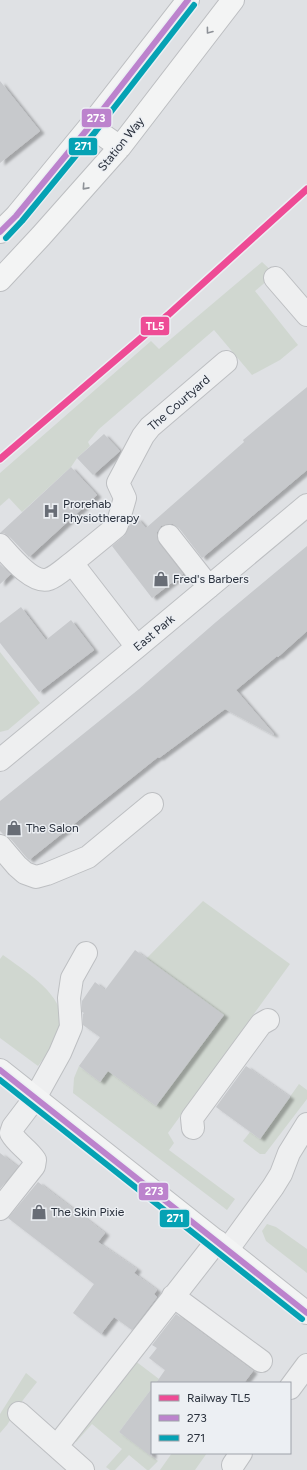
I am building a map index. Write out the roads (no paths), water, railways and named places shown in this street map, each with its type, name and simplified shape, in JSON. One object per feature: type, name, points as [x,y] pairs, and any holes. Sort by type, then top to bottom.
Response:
[{"type":"main road","points":[[0,232],[16,216],[90,126],[188,0]]},
{"type":"main road","name":"Station Way","points":[[0,280],[120,147],[233,0]]},
{"type":"main road","points":[[90,126],[120,147]]},
{"type":"main road","points":[[0,1070],[307,1313]]},
{"type":"street","points":[[275,278],[307,315]]},
{"type":"street","name":"The Courtyard","points":[[0,545],[24,571],[41,579],[49,579],[72,563],[112,530],[118,522],[125,498],[118,483],[143,436],[150,427],[226,362]]},
{"type":"street","name":"East Park","points":[[0,760],[307,505]]},
{"type":"street","points":[[169,536],[209,587]]},
{"type":"street","points":[[72,563],[137,647]]},
{"type":"street","points":[[0,846],[25,873],[36,876],[47,874],[88,857],[152,804]]},
{"type":"street","points":[[0,1209],[34,1166],[35,1160],[31,1154],[15,1141],[11,1133],[13,1127],[35,1098],[60,1053],[71,1027],[69,998],[72,978],[86,953]]},
{"type":"street","points":[[193,1128],[192,1118],[261,1024],[268,1020]]},
{"type":"street","points":[[57,1446],[173,1296],[222,1245],[273,1187],[281,1174],[289,1153],[307,1124]]},
{"type":"street","points":[[173,1296],[261,1361]]},
{"type":"street","points":[[291,1387],[307,1365]]},
{"type":"street","points":[[19,1413],[83,1470]]},
{"type":"rail line","name":"TL5","points":[[0,459],[168,315],[307,189]]},
{"type":"place","name":"Prorehab Physiotherapy","points":[[51,511]]},
{"type":"place","name":"Fred's Barbers","points":[[161,579]]},
{"type":"place","name":"The Salon","points":[[14,828]]},
{"type":"place","name":"The Skin Pixie","points":[[39,1212]]}]
